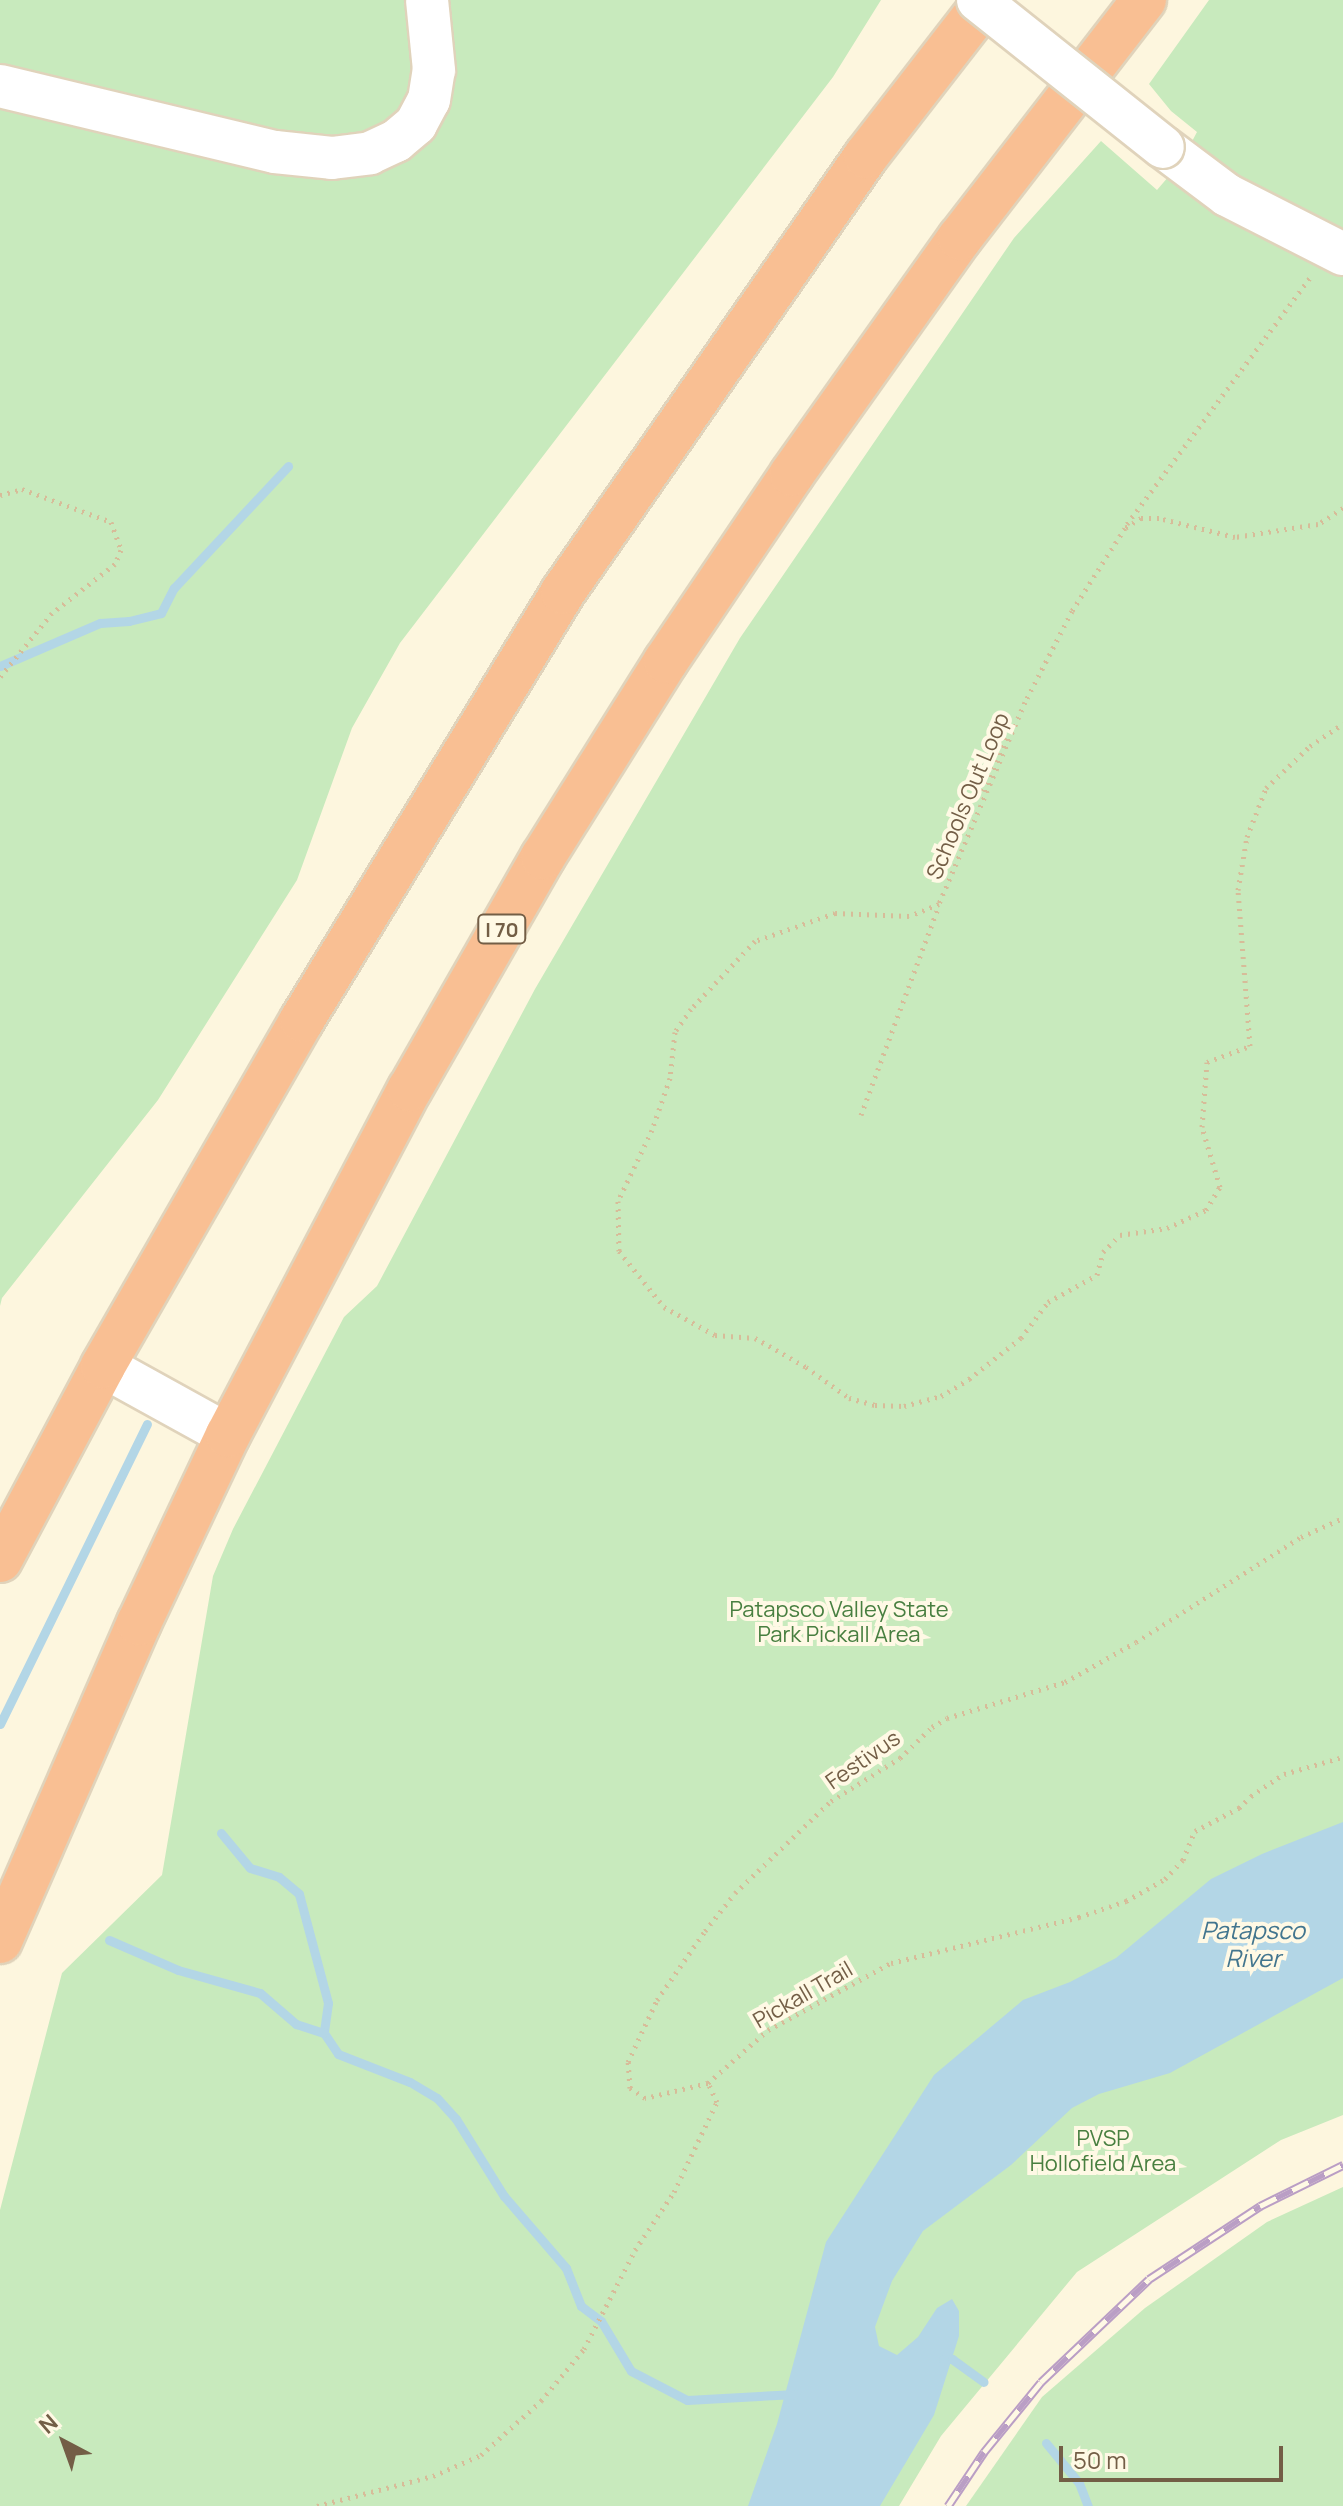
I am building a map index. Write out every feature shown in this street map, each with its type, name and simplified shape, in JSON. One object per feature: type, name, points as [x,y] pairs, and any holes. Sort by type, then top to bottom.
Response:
[{"type":"highway","points":[[0,1560],[103,1366],[302,1020],[563,592],[866,156],[987,0]]},
{"type":"highway","name":"I 70","points":[[0,1941],[139,1623],[228,1435],[410,1089],[543,857],[666,661],[792,474],[951,250],[1144,0]]},
{"type":"lane","points":[[0,86],[275,152],[332,158],[370,153],[396,141],[416,124],[429,100],[434,70],[427,0]]},
{"type":"lane","points":[[978,0],[1227,195],[1336,252]]},
{"type":"lane","points":[[103,1366],[228,1435]]},
{"type":"path","points":[[861,1115],[996,760],[1044,657],[1125,528],[1336,252]]},
{"type":"path","points":[[0,495],[22,489],[111,522],[121,550],[115,564],[52,613],[0,677]]},
{"type":"path","points":[[1125,528],[1141,518],[1159,518],[1235,537],[1318,524],[1343,508]]},
{"type":"path","name":"Schools Out Loop","points":[[939,904],[909,916],[835,913],[755,941],[722,973],[675,1032],[670,1078],[652,1130],[618,1201],[619,1251],[664,1307],[715,1335],[755,1338],[806,1367],[849,1398],[875,1405],[904,1406],[941,1396],[960,1385],[1021,1338],[1048,1302],[1097,1275],[1103,1252],[1120,1235],[1167,1228],[1206,1210],[1220,1187],[1202,1127],[1207,1062],[1250,1046],[1238,890],[1247,837],[1266,788],[1310,746],[1343,724]]},
{"type":"path","name":"Festivus","points":[[708,2083],[645,2098],[630,2088],[628,2062],[657,2000],[705,1931],[754,1873],[831,1801],[900,1758],[932,1727],[947,1718],[1065,1682],[1136,1642],[1289,1544],[1343,1518]]},
{"type":"path","name":"Pickall Trail","points":[[708,2083],[768,2030],[891,1963],[1079,1917],[1126,1901],[1165,1879],[1183,1860],[1195,1831],[1239,1808],[1284,1774],[1343,1757]]},
{"type":"path","points":[[317,2506],[433,2476],[481,2455],[541,2401],[584,2349],[635,2250],[674,2192],[717,2102],[708,2083]]},
{"type":"green space","points":[[0,0],[881,0],[833,77],[400,643],[352,728],[297,880],[158,1100],[2,1298],[0,1306]]},
{"type":"green space","name":"Patapsco Valley State Park Pickall Area","points":[[1209,0],[1343,0],[1343,2115],[1281,2140],[1077,2272],[941,2436],[899,2506],[0,2506],[0,2210],[62,1973],[162,1875],[213,1576],[233,1529],[344,1317],[377,1286],[535,989],[740,638],[1014,238],[1101,141],[1157,190],[1181,162],[1197,132],[1171,111],[1149,84]]},
{"type":"green space","points":[[1343,2187],[1343,2506],[966,2506],[1042,2397],[1145,2308],[1267,2222]]},
{"type":"water","name":"Patapsco River","points":[[1343,1822],[1343,1978],[1170,2073],[1099,2094],[1072,2108],[1011,2165],[923,2231],[892,2281],[875,2327],[879,2346],[897,2355],[918,2337],[937,2308],[952,2299],[959,2311],[959,2336],[934,2415],[880,2506],[748,2506],[777,2424],[826,2242],[934,2075],[1023,2000],[1070,1982],[1116,1958],[1211,1879],[1262,1854]]},
{"type":"waterway","points":[[0,666],[100,623],[129,621],[161,613],[174,588],[288,466]]},
{"type":"waterway","points":[[0,1724],[147,1424]]},
{"type":"waterway","points":[[221,1833],[250,1868],[279,1877],[299,1894],[328,2003],[324,2033],[338,2054],[410,2082],[437,2098],[456,2119],[504,2196],[566,2268],[581,2306],[601,2321],[631,2371],[687,2400],[796,2394]]},
{"type":"waterway","points":[[109,1940],[178,1970],[260,1993],[296,2024],[324,2033]]},
{"type":"waterway","points":[[943,2359],[952,2359],[984,2382]]},
{"type":"waterway","points":[[1046,2443],[1079,2483],[1088,2506]]},
{"type":"railway","points":[[948,2506],[984,2452],[1041,2382],[1149,2279],[1260,2206],[1343,2165]]},
{"type":"park label","name":"PVSP Hollofield Area","points":[[1103,2150]]}]
